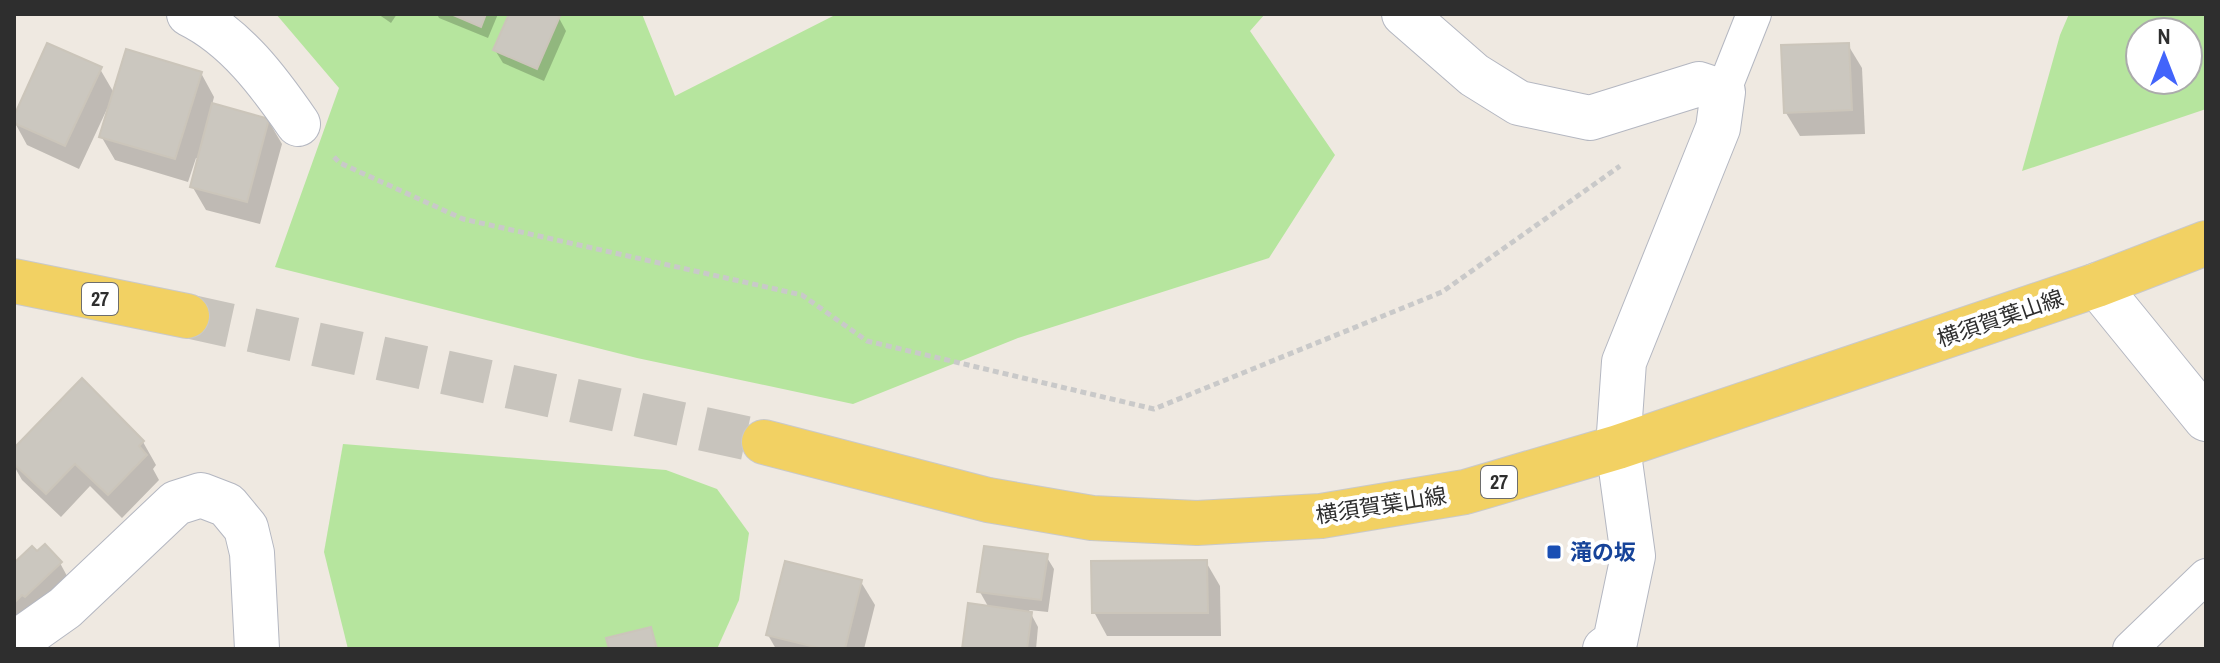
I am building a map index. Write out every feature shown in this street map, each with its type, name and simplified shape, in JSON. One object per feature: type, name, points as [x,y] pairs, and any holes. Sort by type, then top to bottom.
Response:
[{"type":"main road","name":"横須賀葉山線","points":[[764,442],[988,500],[1092,518],[1197,523],[1321,516],[1465,492],[1618,447],[2097,285],[2206,243]]},
{"type":"main road","name":"27","points":[[14,281],[187,316]]},
{"type":"street","points":[[189,14],[210,25],[267,79],[298,124]]},
{"type":"street","points":[[1404,14],[1474,75],[1519,103],[1590,118],[1699,84],[1723,92],[1718,128],[1624,362],[1618,447],[1633,556],[1615,642],[1605,649]]},
{"type":"street","points":[[2097,285],[2206,419]]},
{"type":"street","points":[[14,640],[24,637],[65,608],[176,503],[201,495],[227,505],[246,528],[252,553],[257,649]]},
{"type":"lane","points":[[1723,92],[1754,14]]},
{"type":"lane","points":[[2130,649],[2206,576]]},
{"type":"path","points":[[298,124],[340,163],[463,219],[802,295],[867,341],[1154,409],[1442,292],[1621,165]]},
{"type":"green space","points":[[276,14],[642,14],[675,96],[837,14],[1265,14],[1250,31],[1335,155],[1269,258],[1018,338],[853,404],[637,358],[275,267],[339,88]]},
{"type":"green space","points":[[2069,14],[2206,14],[2206,109],[2022,171],[2060,35]]},
{"type":"green space","points":[[343,444],[666,470],[717,489],[749,533],[739,600],[717,649],[348,649],[324,552]]},
{"type":"building","points":[[451,14],[486,14],[481,27]]},
{"type":"building","points":[[509,14],[560,16],[537,69],[493,50]]},
{"type":"building","points":[[47,43],[102,67],[65,146],[14,123],[14,116]]},
{"type":"building","points":[[1849,43],[1852,110],[1784,113],[1781,45]]},
{"type":"building","points":[[126,49],[202,72],[175,159],[99,137]]},
{"type":"building","points":[[212,103],[269,119],[247,202],[190,187]]},
{"type":"building","points":[[82,378],[144,441],[139,446],[147,455],[108,495],[75,464],[46,494],[14,464],[14,448]]},
{"type":"building","points":[[45,544],[62,562],[25,597],[22,595],[14,603],[14,563],[32,546],[37,551]]},
{"type":"building","points":[[984,546],[1048,554],[1041,600],[977,592]]},
{"type":"building","points":[[1207,560],[1208,613],[1092,613],[1091,561]]},
{"type":"building","points":[[785,561],[862,580],[845,649],[823,649],[766,635]]},
{"type":"building","points":[[968,603],[1032,612],[1027,649],[962,649]]},
{"type":"building","points":[[651,627],[657,649],[609,649],[606,638]]},
{"type":"tunnel","points":[[187,316],[764,442]]},
{"type":"place","name":"滝の坂","points":[[1554,552]]}]
